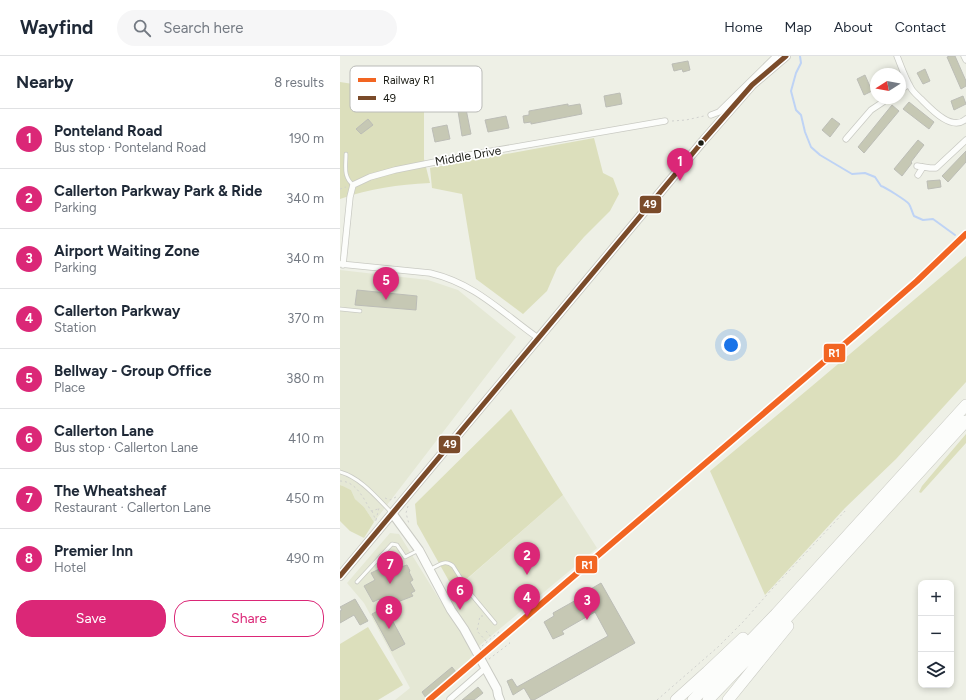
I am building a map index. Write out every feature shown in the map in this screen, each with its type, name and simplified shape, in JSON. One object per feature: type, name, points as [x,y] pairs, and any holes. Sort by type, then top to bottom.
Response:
[{"type":"highway","points":[[693,700],[776,614],[966,405]]},
{"type":"highway","points":[[708,700],[784,621],[966,421]]},
{"type":"highway","points":[[728,700],[806,604],[830,578],[867,530]]},
{"type":"highway","points":[[676,700],[770,612],[788,592],[834,551]]},
{"type":"main road","points":[[340,576],[734,104],[752,85],[786,56]]},
{"type":"main road","points":[[392,513],[419,550],[455,617],[464,629],[498,695]]},
{"type":"main road","points":[[455,617],[460,632],[492,691],[498,695]]},
{"type":"street","points":[[711,114],[718,112],[776,56]]},
{"type":"street","points":[[897,56],[911,89],[936,114],[948,121],[965,123]]},
{"type":"street","points":[[964,56],[966,60]]},
{"type":"street","points":[[846,139],[852,127],[880,104]]},
{"type":"street","name":"Middle Drive","points":[[353,185],[370,177],[395,170],[474,154],[665,121]]},
{"type":"street","points":[[918,175],[920,167],[936,168],[966,140]]},
{"type":"street","points":[[353,185],[341,265],[430,274],[444,277],[460,283],[482,296],[538,338]]},
{"type":"street","points":[[450,699],[482,671]]},
{"type":"lane","points":[[346,154],[346,176],[353,185]]},
{"type":"lane","points":[[340,309],[360,311]]},
{"type":"lane","points":[[340,472],[355,479],[369,490],[392,513]]},
{"type":"lane","points":[[357,582],[392,544],[396,544],[405,557],[419,550]]},
{"type":"lane","points":[[430,570],[444,562],[451,564],[470,593],[495,623]]},
{"type":"path","points":[[665,121],[686,120],[711,114]]},
{"type":"path","points":[[340,481],[346,481],[352,484],[362,495],[376,521],[378,509],[371,511]]},
{"type":"path","points":[[385,498],[390,500],[395,498]]},
{"type":"path","points":[[407,509],[406,516],[408,522]]},
{"type":"path","points":[[657,700],[723,642],[847,509]]},
{"type":"path","points":[[487,642],[477,631],[480,616],[485,616],[488,614]]},
{"type":"path","points":[[486,631],[492,638]]},
{"type":"path","points":[[478,649],[500,631],[501,632]]},
{"type":"path","points":[[485,662],[510,643],[508,641]]},
{"type":"shaded area","points":[[340,270],[428,280],[458,290],[516,337],[374,522],[364,507],[355,499],[351,490],[340,485]]},
{"type":"shaded area","points":[[563,495],[597,548],[479,646],[467,663],[425,700],[395,700],[410,688],[364,603],[347,583],[390,533],[399,534],[441,602]]},
{"type":"green space","points":[[340,82],[350,84],[350,112],[424,112],[424,159],[430,183],[384,188],[362,192],[340,199]]},
{"type":"green space","points":[[594,138],[603,173],[613,178],[619,194],[610,211],[584,237],[557,268],[547,291],[523,314],[476,279],[462,194],[432,188],[430,168]]},
{"type":"green space","points":[[966,256],[966,382],[896,459],[845,508],[765,595],[710,471]]},
{"type":"green space","points":[[511,409],[563,495],[454,590],[417,524],[415,504]]},
{"type":"green space","points":[[966,434],[966,443],[921,493],[919,492],[922,486]]},
{"type":"green space","points":[[340,485],[351,490],[355,499],[364,507],[374,522],[364,538],[350,531],[340,521]]},
{"type":"green space","points":[[368,627],[403,685],[378,700],[340,700],[340,644]]},
{"type":"building","points":[[955,56],[966,81],[966,86],[961,89],[947,57]]},
{"type":"building","points":[[688,61],[690,70],[683,72],[682,69],[674,71],[672,64]]},
{"type":"building","points":[[925,69],[930,81],[923,84],[917,73]]},
{"type":"building","points":[[865,75],[870,86],[870,92],[864,95],[857,79]]},
{"type":"building","points":[[620,93],[622,104],[606,107],[604,96]]},
{"type":"building","points":[[963,96],[966,104],[954,110],[951,101]]},
{"type":"building","points":[[909,102],[934,122],[929,129],[903,109]]},
{"type":"building","points":[[568,104],[568,106],[580,104],[582,114],[531,124],[531,122],[524,123],[523,116],[529,115],[529,111]]},
{"type":"building","points":[[892,105],[899,111],[864,153],[858,147]]},
{"type":"building","points":[[458,112],[467,112],[471,134],[462,136]]},
{"type":"building","points":[[506,116],[509,128],[488,132],[485,120]]},
{"type":"building","points":[[832,118],[840,124],[830,137],[822,130]]},
{"type":"building","points":[[368,119],[373,125],[361,134],[356,129]]},
{"type":"building","points":[[447,125],[450,139],[435,142],[432,128]]},
{"type":"building","points":[[918,140],[924,145],[902,176],[894,169]]},
{"type":"building","points":[[966,151],[966,162],[948,182],[942,176]]},
{"type":"building","points":[[940,180],[941,187],[928,189],[927,181]]},
{"type":"building","points":[[357,290],[417,296],[416,310],[355,305]]},
{"type":"building","points":[[398,560],[401,567],[407,565],[410,571],[409,572],[413,580],[410,582],[415,591],[411,593],[413,596],[395,603],[393,599],[382,604],[379,599],[373,602],[364,586],[375,580],[371,573]]},
{"type":"building","points":[[601,583],[635,643],[534,700],[531,700],[524,688],[513,695],[507,681],[512,679],[517,687],[608,636],[595,612],[562,631],[564,634],[553,639],[544,622],[554,616],[553,613],[585,595],[584,593]]},
{"type":"building","points":[[355,599],[368,621],[360,625],[354,615],[340,623],[340,611],[342,610],[340,607]]},
{"type":"building","points":[[385,607],[405,644],[392,651],[372,614]]},
{"type":"building","points":[[452,667],[456,672],[426,698],[422,692]]},
{"type":"building","points":[[478,687],[483,693],[474,700],[462,700]]},
{"type":"waterway","points":[[800,56],[801,63],[796,73],[791,91],[796,110],[801,115],[805,132],[811,147],[820,155],[852,174],[865,173],[875,177],[881,186],[896,194],[909,204],[914,216],[923,220],[933,219],[955,235]]},
{"type":"rail line","name":"R1","points":[[429,700],[861,330],[917,281],[966,234]]},
{"type":"transit line","name":"49","points":[[340,576],[703,141],[752,85],[786,56]]},
{"type":"place","name":"Ponteland Road","points":[[680,181]]},
{"type":"place","name":"Bellway - Group Office","points":[[386,300]]},
{"type":"place","name":"Callerton Parkway Park & Ride","points":[[527,575]]},
{"type":"place","name":"The Wheatsheaf","points":[[390,584]]},
{"type":"place","name":"Callerton Lane","points":[[460,610]]},
{"type":"place","name":"Callerton Parkway","points":[[527,617]]},
{"type":"place","name":"Airport Waiting Zone","points":[[587,620]]},
{"type":"place","name":"Premier Inn","points":[[389,629]]}]
